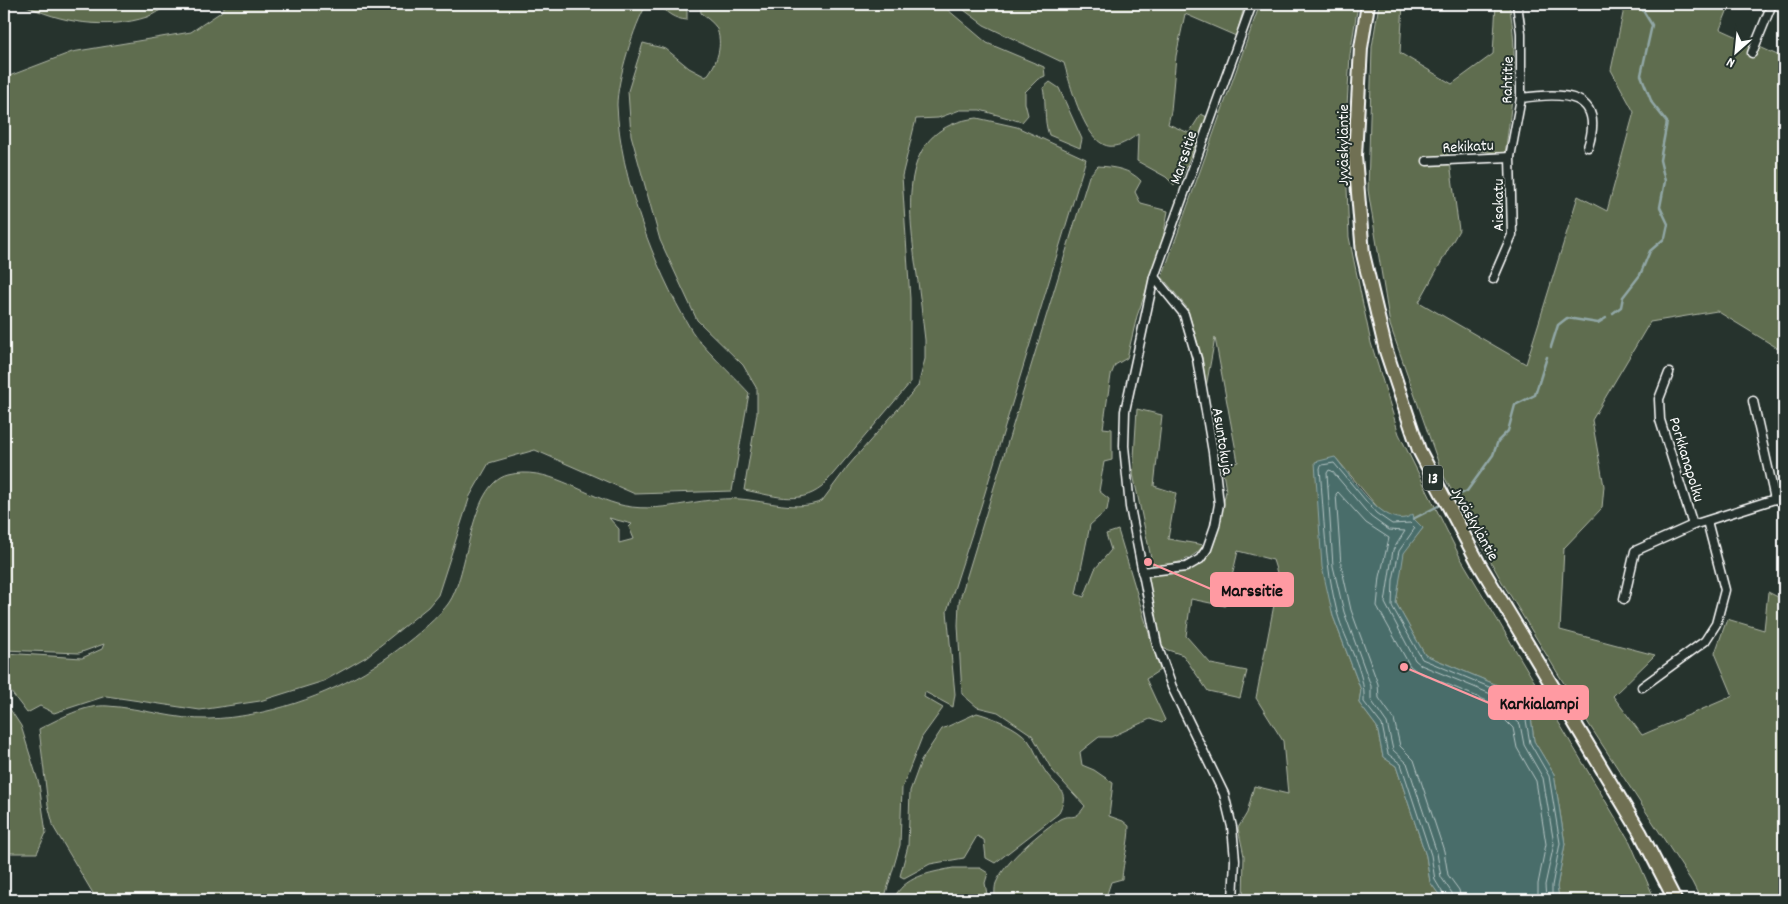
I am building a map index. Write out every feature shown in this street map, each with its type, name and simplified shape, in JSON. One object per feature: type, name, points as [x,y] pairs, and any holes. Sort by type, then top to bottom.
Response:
[{"type":"highway","name":"Jyväskyläntie","points":[[1368,4],[1361,48],[1355,156],[1363,254],[1386,351],[1419,450],[1478,562],[1640,832],[1675,900]]},
{"type":"street","name":"Marssitie","points":[[1233,900],[1235,860],[1232,827],[1224,794],[1172,687],[1157,645],[1130,507],[1124,446],[1125,411],[1154,277],[1252,4]]},
{"type":"street","name":"Rahtitie","points":[[1510,157],[1521,98],[1521,33],[1517,4]]},
{"type":"street","points":[[1752,53],[1772,4]]},
{"type":"street","points":[[1521,98],[1562,95],[1571,96],[1582,102],[1593,116],[1594,130],[1588,147]]},
{"type":"street","name":"Rekikatu","points":[[1427,161],[1510,157]]},
{"type":"street","name":"Aisakatu","points":[[1493,279],[1512,235],[1510,157]]},
{"type":"street","name":"Asuntokuja","points":[[1142,572],[1186,568],[1200,559],[1207,549],[1216,526],[1219,504],[1213,452],[1197,359],[1184,314],[1154,277]]},
{"type":"street","name":"Porkkanapolku","points":[[1669,373],[1659,399],[1660,420],[1693,525]]},
{"type":"street","points":[[1753,400],[1775,499]]},
{"type":"street","points":[[1624,598],[1635,551],[1693,525],[1775,499],[1784,502]]},
{"type":"street","points":[[1642,687],[1705,641],[1716,624],[1725,590],[1707,521]]},
{"type":"green space","points":[[23,4],[170,4],[147,17],[132,21],[100,24],[52,16]]},
{"type":"green space","points":[[226,4],[647,4],[632,38],[623,68],[618,95],[619,133],[624,162],[651,249],[676,303],[695,336],[749,393],[732,491],[635,494],[535,450],[489,463],[470,496],[438,595],[428,607],[366,657],[324,681],[260,701],[200,710],[106,696],[54,713],[40,706],[27,713],[4,683],[4,653],[82,658],[102,649],[104,644],[79,653],[4,650],[4,78],[72,52],[191,32],[221,12]]},
{"type":"green space","points":[[658,4],[680,4],[687,11],[687,20],[671,15]]},
{"type":"green space","points":[[700,4],[941,4],[987,43],[1044,67],[1045,76],[1038,79],[1025,92],[1028,115],[1022,122],[980,110],[960,110],[938,118],[916,119],[902,176],[910,299],[910,383],[822,487],[804,496],[784,498],[744,490],[757,413],[757,389],[743,365],[697,320],[660,240],[631,135],[628,91],[643,43],[666,49],[689,68],[706,77],[713,66],[718,54],[718,33],[715,25],[701,13]]},
{"type":"green space","points":[[956,4],[1245,4],[1236,36],[1185,14],[1176,56],[1168,124],[1189,133],[1201,114],[1207,117],[1181,179],[1174,185],[1166,177],[1137,161],[1138,134],[1124,143],[1114,146],[1104,145],[1095,138],[1081,114],[1064,63],[984,25]]},
{"type":"green space","points":[[1260,4],[1358,4],[1350,55],[1345,140],[1349,237],[1371,343],[1399,434],[1460,557],[1630,842],[1655,900],[1555,900],[1559,897],[1557,887],[1565,844],[1554,774],[1534,741],[1531,717],[1519,708],[1517,695],[1509,690],[1425,655],[1396,603],[1403,553],[1423,528],[1413,519],[1393,519],[1379,509],[1335,457],[1333,616],[1361,690],[1359,703],[1377,727],[1383,757],[1396,766],[1426,856],[1430,882],[1443,900],[1243,900],[1244,856],[1238,828],[1247,813],[1254,786],[1288,794],[1283,741],[1256,698],[1279,579],[1273,560],[1238,551],[1225,606],[1191,599],[1186,636],[1211,664],[1247,671],[1240,698],[1208,691],[1183,655],[1162,648],[1148,576],[1190,570],[1205,559],[1219,525],[1226,491],[1222,466],[1238,462],[1215,338],[1206,387],[1202,357],[1187,308],[1162,277]]},
{"type":"green space","points":[[1379,4],[1403,4],[1400,53],[1452,84],[1493,54],[1496,4],[1509,4],[1514,41],[1514,60],[1512,97],[1505,154],[1448,147],[1459,230],[1419,302],[1526,364],[1578,196],[1607,211],[1634,112],[1611,70],[1625,4],[1730,4],[1720,29],[1784,58],[1784,352],[1717,311],[1650,322],[1592,420],[1604,486],[1602,508],[1564,548],[1560,630],[1655,655],[1613,696],[1642,735],[1733,696],[1715,653],[1727,619],[1764,630],[1768,592],[1784,600],[1784,900],[1701,900],[1692,882],[1590,726],[1502,582],[1442,473],[1390,325],[1368,190],[1372,47]]},
{"type":"green space","points":[[1050,82],[1059,88],[1082,139],[1080,148],[1049,135],[1043,88]]},
{"type":"green space","points":[[977,118],[1017,127],[1086,159],[981,506],[947,611],[955,694],[953,707],[925,692],[924,697],[943,708],[922,737],[902,788],[900,845],[884,900],[97,900],[54,828],[48,805],[39,729],[72,713],[99,706],[121,707],[196,719],[252,714],[274,710],[316,696],[355,677],[403,646],[442,612],[455,590],[477,512],[485,495],[495,482],[508,475],[522,473],[550,477],[617,504],[632,507],[663,507],[725,499],[740,499],[792,506],[802,506],[822,501],[848,466],[918,386],[925,359],[925,340],[912,239],[911,193],[914,171],[921,152],[933,136],[952,124]],"holes":[[[609,518],[632,524],[629,527],[634,539],[619,543],[619,529]]]},
{"type":"green space","points":[[1098,166],[1127,171],[1137,177],[1141,181],[1135,192],[1141,204],[1168,211],[1161,249],[1137,316],[1127,358],[1115,365],[1111,375],[1103,428],[1112,429],[1112,460],[1104,462],[1099,491],[1109,499],[1107,510],[1090,525],[1076,594],[1084,597],[1095,569],[1111,550],[1106,534],[1118,530],[1160,670],[1146,679],[1165,720],[1162,723],[1150,719],[1111,737],[1099,737],[1080,752],[1082,765],[1094,770],[1113,783],[1109,816],[1123,821],[1129,826],[1122,879],[1111,882],[1105,900],[995,900],[996,883],[1001,873],[1016,856],[1052,824],[1064,817],[1075,816],[1085,806],[1052,770],[1032,735],[998,712],[977,707],[962,694],[958,625],[959,602],[1089,176]]},
{"type":"green space","points":[[1137,409],[1162,415],[1154,486],[1176,493],[1168,539],[1204,545],[1187,559],[1153,567],[1133,474]]},
{"type":"green space","points":[[4,700],[21,726],[39,784],[46,833],[37,853],[4,853]]},
{"type":"green space","points":[[977,713],[997,720],[1024,735],[1044,770],[1062,792],[1062,807],[1058,814],[995,863],[986,858],[984,840],[977,836],[964,858],[930,864],[904,878],[900,876],[908,846],[910,791],[921,761],[942,729]]},
{"type":"green space","points":[[953,868],[980,868],[988,873],[985,883],[988,900],[893,900],[898,892],[910,881],[926,874]]},
{"type":"water","points":[[1335,457],[1359,488],[1381,510],[1392,516],[1403,518],[1413,514],[1414,519],[1423,528],[1404,553],[1396,603],[1425,655],[1509,690],[1517,695],[1519,708],[1531,717],[1534,741],[1554,774],[1565,844],[1557,887],[1559,897],[1555,900],[1443,900],[1430,882],[1426,856],[1396,766],[1383,757],[1377,727],[1359,703],[1361,690],[1333,616],[1322,567],[1315,462]]},
{"type":"waterway","points":[[1613,313],[1621,307],[1623,297],[1640,275],[1650,251],[1665,238],[1668,224],[1660,207],[1665,181],[1660,160],[1667,122],[1652,103],[1641,75],[1652,25],[1639,4]]},
{"type":"waterway","points":[[1551,347],[1558,325],[1567,318],[1598,323],[1606,318]]},
{"type":"waterway","points":[[1453,498],[1467,491],[1493,455],[1498,441],[1508,431],[1515,405],[1535,395],[1547,357]]},
{"type":"waterway","points":[[1413,519],[1440,505]]},
{"type":"place","name":"Marssitie","points":[[1148,562]]},
{"type":"place","name":"Karkialampi","points":[[1404,667]]}]
